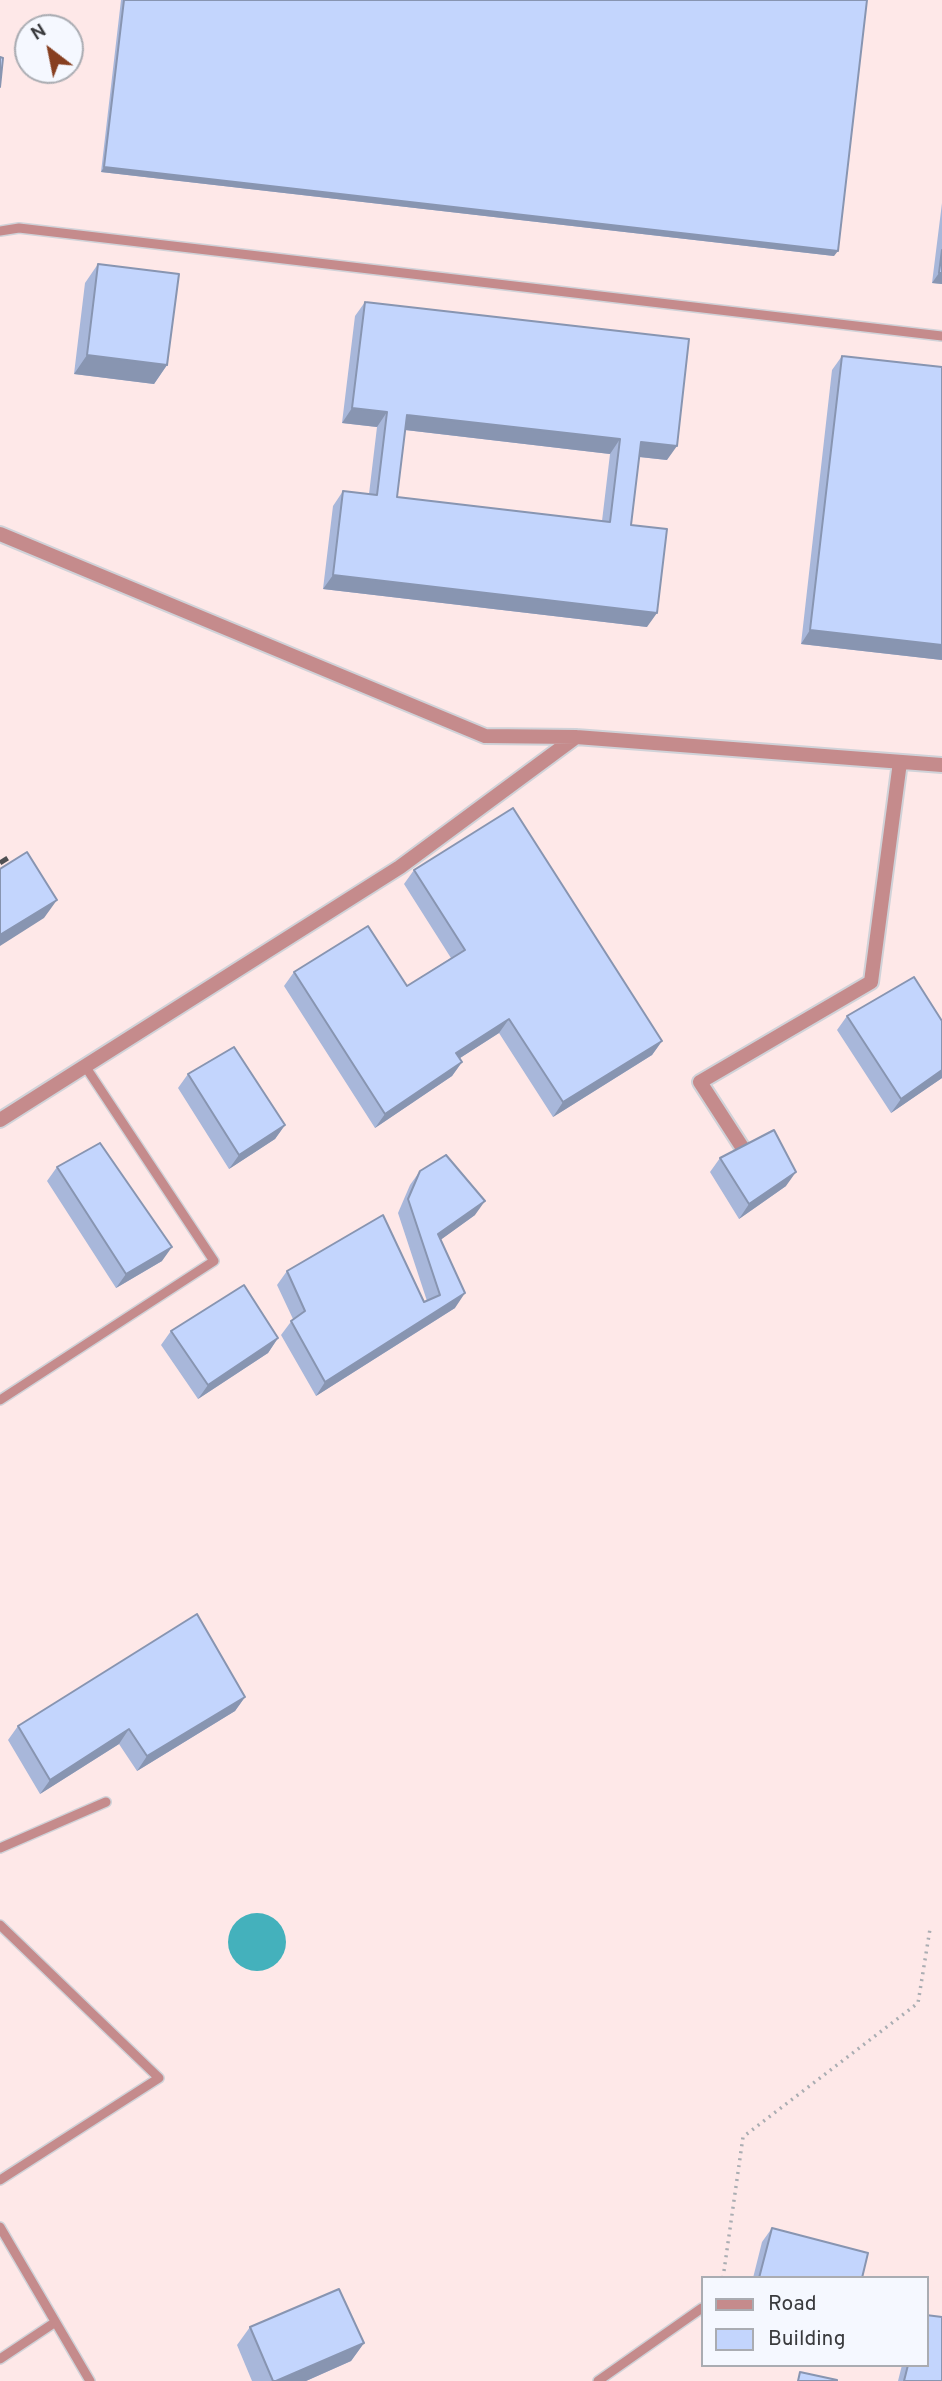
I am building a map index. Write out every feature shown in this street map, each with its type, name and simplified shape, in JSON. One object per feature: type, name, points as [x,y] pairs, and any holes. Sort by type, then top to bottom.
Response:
[{"type":"street","points":[[0,534],[485,736],[576,737],[942,765]]},
{"type":"street","points":[[0,1120],[400,867],[576,737]]},
{"type":"street","points":[[742,1147],[700,1082],[871,982],[900,762]]},
{"type":"lane","points":[[0,230],[19,228],[942,336]]},
{"type":"lane","points":[[0,1399],[214,1261],[85,1066]]},
{"type":"lane","points":[[0,1848],[106,1802]]},
{"type":"lane","points":[[0,1926],[159,2078],[0,2180]]},
{"type":"lane","points":[[0,2227],[90,2381]]},
{"type":"lane","points":[[598,2381],[701,2309]]},
{"type":"lane","points":[[0,2359],[54,2323]]},
{"type":"path","points":[[723,2276],[743,2137],[918,2003],[930,1929]]},
{"type":"shaded area","points":[[0,0],[942,0],[942,2381],[0,2381]]},
{"type":"water","points":[[251,1913],[263,1913],[278,1921],[286,1936],[286,1948],[278,1963],[263,1971],[251,1971],[236,1963],[228,1948],[228,1936],[236,1921]]},
{"type":"building","points":[[124,0],[867,0],[838,251],[104,167]]},
{"type":"building","points":[[0,57],[3,58],[0,87]]},
{"type":"building","points":[[942,250],[942,273],[939,273]]},
{"type":"building","points":[[98,264],[179,274],[167,365],[87,355]]},
{"type":"building","points":[[365,302],[689,339],[677,446],[641,442],[631,525],[667,529],[657,613],[333,575],[343,491],[377,495],[387,412],[352,408]],"holes":[[[407,415],[620,439],[610,522],[397,497]]]},
{"type":"building","points":[[842,356],[942,367],[942,645],[810,630]]},
{"type":"building","points":[[513,808],[662,1041],[563,1102],[509,1019],[456,1053],[462,1062],[385,1114],[294,972],[368,926],[407,986],[465,950],[414,870]]},
{"type":"building","points":[[27,852],[57,900],[0,935],[0,869]]},
{"type":"building","points":[[914,977],[942,1021],[942,1070],[901,1099],[847,1016]]},
{"type":"building","points":[[234,1047],[285,1125],[239,1155],[188,1074]]},
{"type":"building","points":[[774,1130],[796,1172],[749,1204],[720,1158]]},
{"type":"building","points":[[100,1143],[172,1247],[126,1274],[57,1167]]},
{"type":"building","points":[[446,1155],[485,1201],[438,1234],[465,1293],[325,1382],[291,1321],[305,1311],[287,1271],[383,1215],[424,1302],[440,1295],[408,1199],[420,1171]]},
{"type":"building","points":[[244,1285],[278,1338],[208,1385],[171,1331]]},
{"type":"building","points":[[197,1614],[245,1697],[147,1756],[129,1729],[50,1780],[18,1726]]},
{"type":"building","points":[[772,2228],[868,2253],[862,2276],[760,2276]]},
{"type":"building","points":[[339,2289],[364,2343],[273,2381],[250,2327]]},
{"type":"building","points":[[928,2315],[942,2317],[942,2381],[904,2381],[908,2367],[928,2367]]},
{"type":"building","points":[[800,2372],[837,2380],[837,2381],[798,2381]]},
{"type":"railway","points":[[0,863],[8,858]]}]
